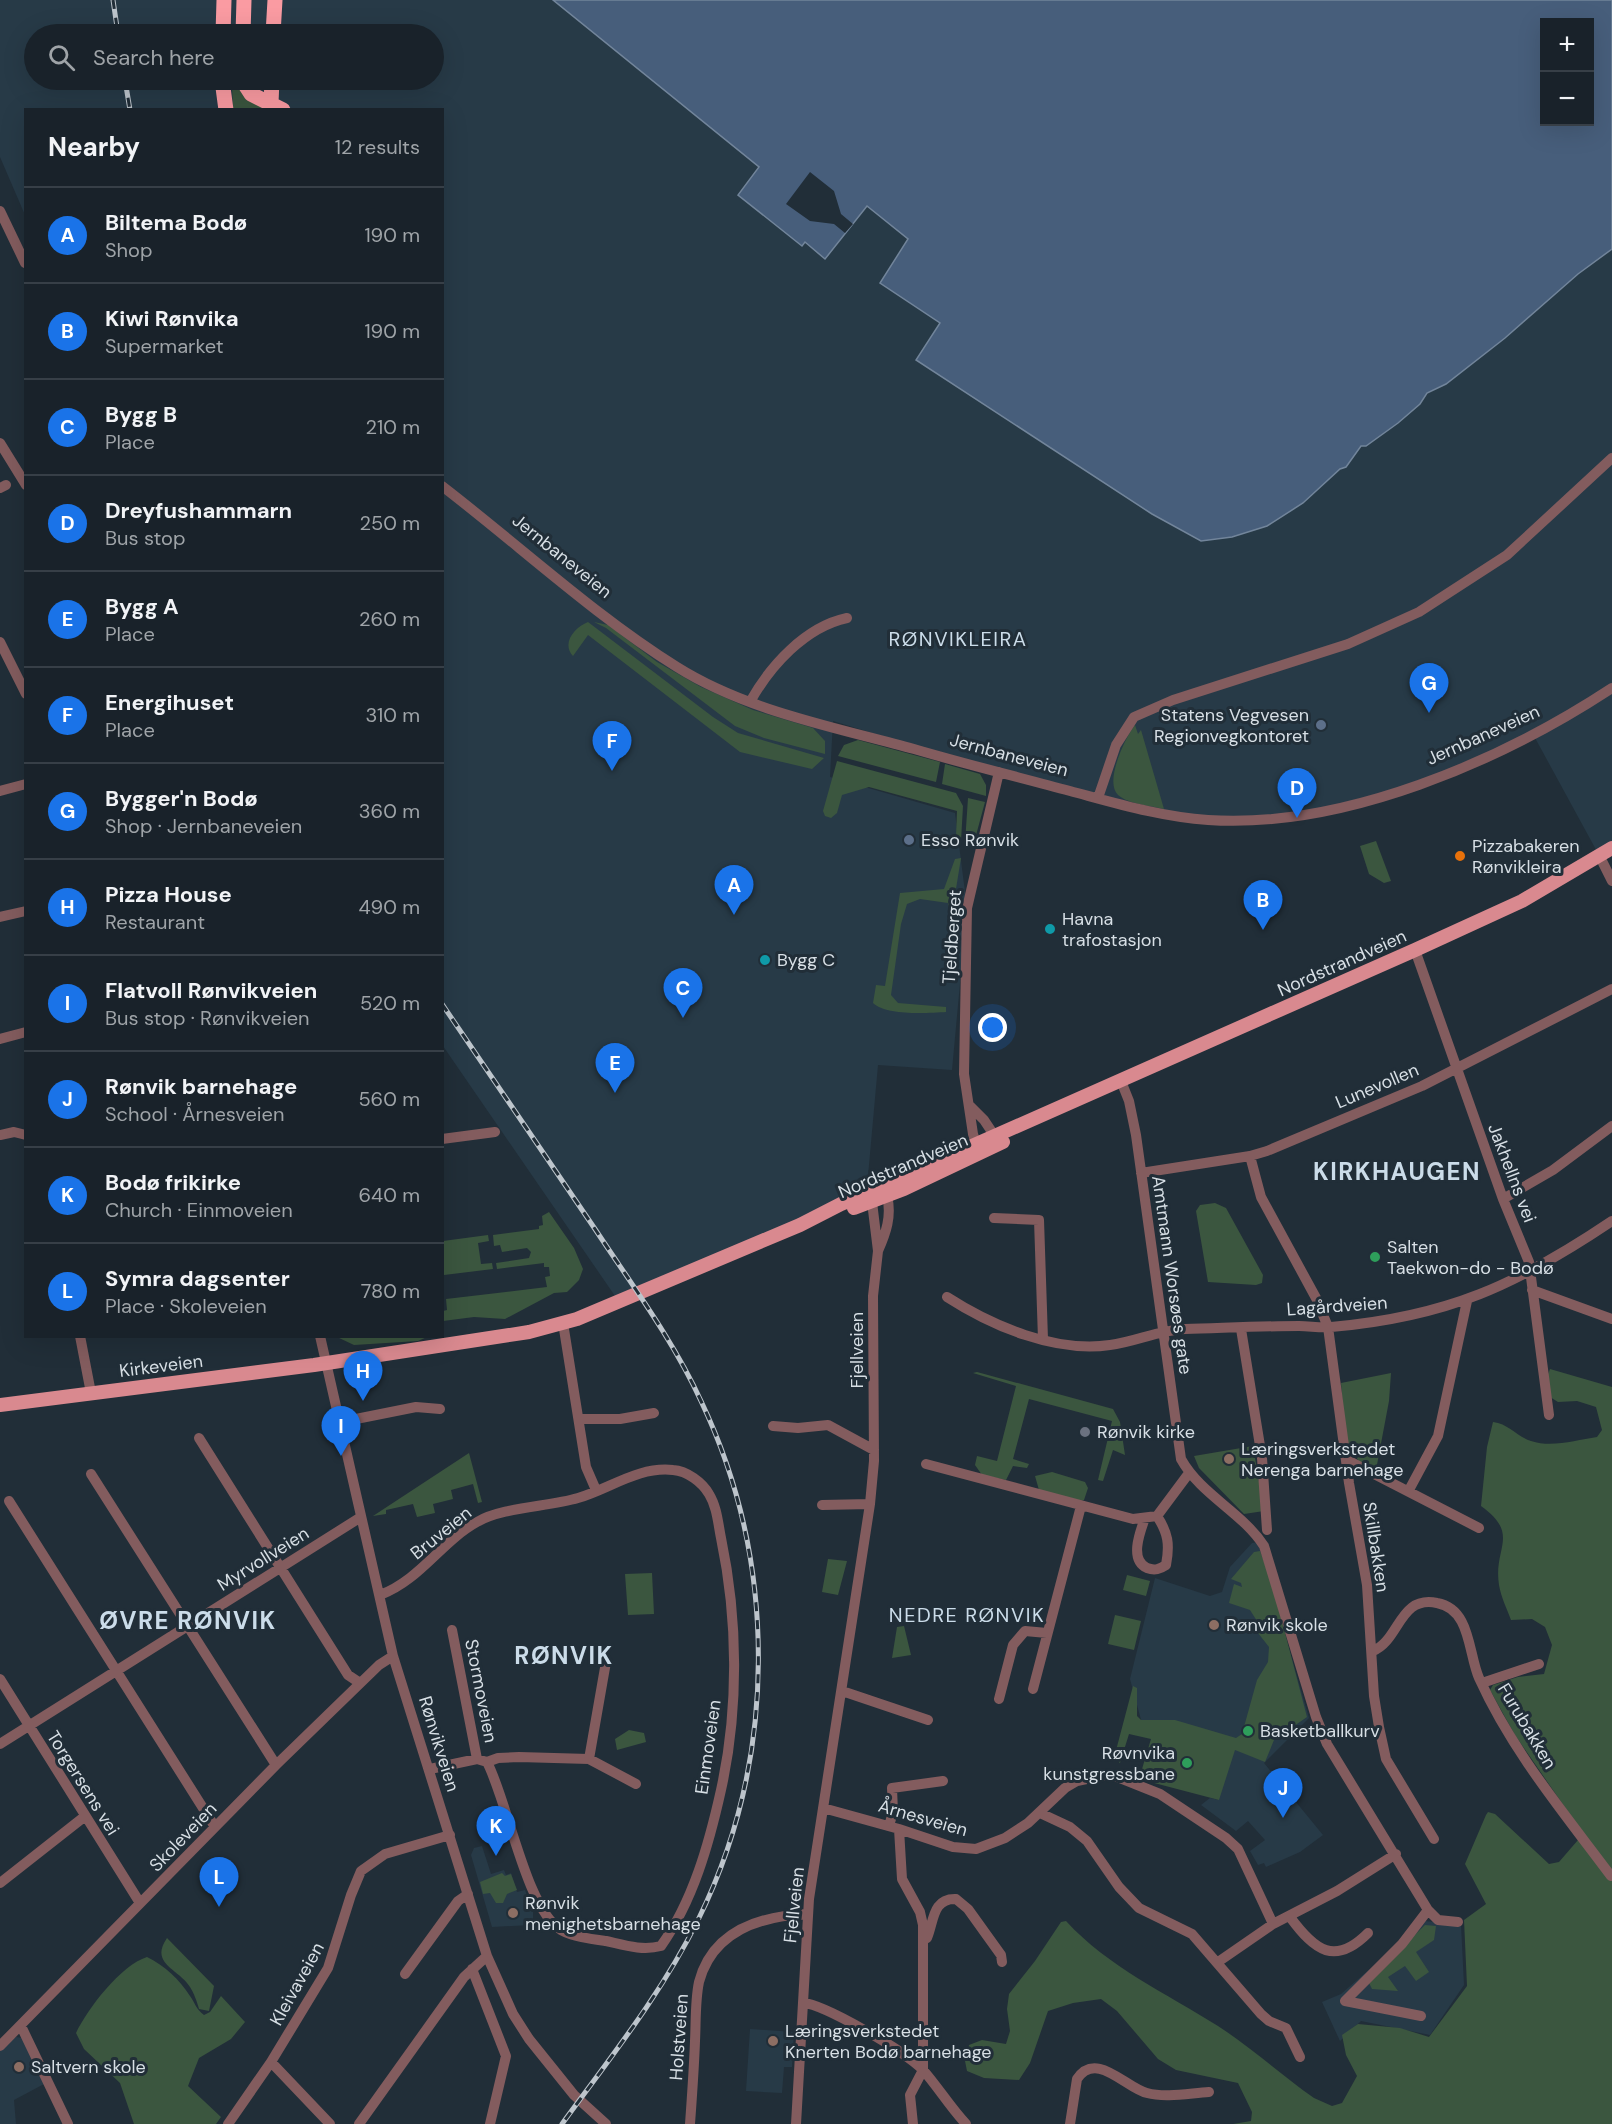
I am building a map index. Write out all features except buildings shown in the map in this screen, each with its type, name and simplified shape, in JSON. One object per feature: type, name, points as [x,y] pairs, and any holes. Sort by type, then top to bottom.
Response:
[{"type":"highway","points":[[223,24],[224,0]]},
{"type":"highway","points":[[243,24],[244,0]]},
{"type":"highway","points":[[274,24],[275,0]]},
{"type":"highway","points":[[218,108],[220,90]]},
{"type":"highway","points":[[223,90],[226,108]]},
{"type":"highway","points":[[248,90],[251,94],[277,106]]},
{"type":"highway","points":[[274,90],[277,106]]},
{"type":"main road","name":"Nordstrandveien","points":[[563,1323],[800,1225],[879,1196],[1081,1099],[1522,901],[1612,848]]},
{"type":"main road","points":[[327,1363],[483,1340],[563,1323]]},
{"type":"main road","name":"Kirkeveien","points":[[0,1405],[327,1363]]},
{"type":"street","points":[[0,211],[24,259]]},
{"type":"street","points":[[0,443],[24,482]]},
{"type":"street","points":[[1098,798],[1116,745],[1134,717],[1173,700],[1348,644],[1419,612],[1507,555],[1612,458]]},
{"type":"street","name":"Jernbaneveien","points":[[444,488],[639,640],[679,668],[750,702],[999,772],[1172,816],[1209,820],[1287,818],[1389,793],[1479,762],[1535,736],[1612,688]]},
{"type":"street","points":[[750,702],[771,669],[800,642],[832,622],[847,618]]},
{"type":"street","points":[[0,642],[24,690]]},
{"type":"street","name":"Tjeldberget","points":[[978,1149],[963,1057],[967,908],[999,772]]},
{"type":"street","points":[[0,791],[24,785]]},
{"type":"street","points":[[1600,857],[1612,880]]},
{"type":"street","points":[[0,917],[24,911]]},
{"type":"street","name":"Jakhellns vei","points":[[1415,950],[1503,1199],[1529,1262],[1549,1415]]},
{"type":"street","name":"Lunevollen","points":[[1141,1173],[1250,1156],[1456,1070],[1612,989]]},
{"type":"street","points":[[0,1039],[24,1033]]},
{"type":"street","name":"Amtmann Worsøes gate","points":[[1121,1081],[1129,1101],[1141,1173],[1181,1459],[1189,1473],[1247,1525],[1264,1546],[1316,1717],[1327,1744],[1342,1773],[1396,1854],[1428,1910]]},
{"type":"street","points":[[970,1106],[997,1140]]},
{"type":"street","points":[[1503,1199],[1553,1170],[1612,1126]]},
{"type":"street","points":[[0,1136],[14,1132],[24,1134]]},
{"type":"street","points":[[444,1140],[495,1132]]},
{"type":"street","name":"Skillbakken","points":[[1250,1156],[1261,1197],[1316,1298],[1328,1327],[1367,1585],[1373,1651],[1374,1696],[1386,1759],[1434,1839]]},
{"type":"street","name":"Fjellveien","points":[[796,2124],[807,1914],[870,1504],[874,1450],[873,1296],[878,1251],[879,1196]]},
{"type":"street","name":"Fjellveien","points":[[878,1251],[888,1221],[879,1196]]},
{"type":"street","points":[[994,1218],[1039,1220],[1043,1339]]},
{"type":"street","name":"Lagårdveien","points":[[947,1297],[983,1317],[1043,1339],[1078,1346],[1107,1346],[1164,1332],[1328,1327],[1377,1322],[1467,1300],[1530,1273],[1612,1221]]},
{"type":"street","points":[[1533,1290],[1612,1319]]},
{"type":"street","points":[[1409,1490],[1438,1436],[1467,1300]]},
{"type":"street","points":[[563,1323],[586,1467],[596,1490]]},
{"type":"street","points":[[1241,1329],[1262,1458],[1267,1530]]},
{"type":"street","points":[[80,1338],[91,1393]]},
{"type":"street","name":"Rønvikveien","points":[[321,1338],[393,1656],[487,1956],[513,2014],[546,2063],[574,2095],[606,2124]]},
{"type":"street","points":[[341,1422],[416,1407],[440,1409]]},
{"type":"street","points":[[579,1419],[620,1419],[654,1413]]},
{"type":"street","points":[[773,1426],[798,1428],[828,1425],[874,1450]]},
{"type":"street","points":[[199,1438],[348,1675],[360,1683]]},
{"type":"street","points":[[1347,1460],[1479,1528]]},
{"type":"street","points":[[926,1464],[1120,1517],[1145,1518],[1157,1516],[1189,1473]]},
{"type":"street","name":"Einmoveien","points":[[482,1760],[547,1919],[562,1930],[576,1936],[643,1949],[661,1946],[692,1888],[711,1833],[723,1778],[732,1697],[733,1645],[725,1557],[714,1505],[709,1492],[696,1479],[682,1472],[661,1470],[596,1490]]},
{"type":"street","points":[[91,1474],[276,1766]]},
{"type":"street","name":"Bruveien","points":[[380,1595],[412,1578],[468,1528],[482,1519],[498,1513],[580,1498],[596,1490]]},
{"type":"street","points":[[9,1501],[215,1827]]},
{"type":"street","points":[[822,1505],[870,1504]]},
{"type":"street","points":[[1033,1689],[1081,1506]]},
{"type":"street","points":[[1145,1518],[1137,1558],[1141,1565],[1154,1570],[1166,1565],[1169,1545],[1168,1533],[1157,1516]]},
{"type":"street","name":"Myrvollveien","points":[[0,1744],[361,1517]]},
{"type":"street","name":"Furubakken","points":[[1373,1651],[1381,1647],[1404,1612],[1414,1605],[1437,1602],[1449,1607],[1459,1616],[1482,1683],[1514,1742],[1611,1876]]},
{"type":"street","name":"Stormoveien","points":[[452,1630],[482,1760]]},
{"type":"street","points":[[999,1699],[1016,1639],[1025,1631],[1047,1633]]},
{"type":"street","name":"Skoleveien","points":[[0,2046],[276,1766],[379,1665],[393,1656]]},
{"type":"street","points":[[589,1759],[606,1662]]},
{"type":"street","points":[[1482,1683],[1539,1665]]},
{"type":"street","name":"Torgersens vei","points":[[0,1679],[84,1817],[140,1903]]},
{"type":"street","points":[[842,1691],[928,1720]]},
{"type":"street","points":[[430,1769],[498,1758],[589,1759],[636,1784]]},
{"type":"street","name":"Årnesveien","points":[[824,1808],[894,1827],[952,1847],[976,1849],[1005,1838],[1040,1814],[1065,1788],[1077,1781],[1110,1774],[1160,1794],[1186,1809],[1238,1849],[1273,1924]]},
{"type":"street","points":[[913,2124],[910,2095],[923,2070],[922,1919],[902,1879],[894,1827],[892,1788],[943,1781]]},
{"type":"street","points":[[1040,1814],[1078,1833],[1096,1852],[1119,1887],[1139,1908],[1192,1934],[1261,2014],[1269,2021],[1286,2028],[1300,2057]]},
{"type":"street","points":[[0,1883],[84,1817]]},
{"type":"street","name":"Kleivaveien","points":[[228,2124],[272,2062],[328,1968],[361,1871],[384,1854],[450,1835]]},
{"type":"street","points":[[1218,1962],[1273,1924],[1290,1917],[1396,1854]]},
{"type":"street","points":[[405,1974],[458,1901],[468,1894]]},
{"type":"street","points":[[923,1940],[929,1936],[935,1910],[946,1900],[956,1899],[968,1909],[1001,1955],[1002,1962]]},
{"type":"street","points":[[1421,2016],[1345,2001],[1402,1944],[1428,1910],[1438,1920],[1458,1922]]},
{"type":"street","name":"Holstveien","points":[[690,2124],[697,1992],[704,1969],[723,1941],[745,1925],[765,1918],[807,1914]]},
{"type":"street","points":[[1290,1917],[1315,1945],[1336,1953],[1352,1948],[1368,1933]]},
{"type":"street","points":[[359,2124],[472,1968],[487,1956]]},
{"type":"street","points":[[472,1968],[506,2056],[490,2124]]},
{"type":"street","points":[[802,2003],[814,2005],[855,2026],[923,2070],[966,2124]]},
{"type":"street","points":[[21,2026],[40,2061],[68,2124]]},
{"type":"street","points":[[272,2062],[330,2124]]},
{"type":"street","points":[[1070,2124],[1077,2079],[1081,2073],[1091,2069],[1108,2072],[1146,2093],[1209,2092]]},
{"type":"shaded area","points":[[0,0],[553,0],[759,167],[738,195],[802,245],[805,242],[825,258],[867,206],[908,239],[880,283],[940,323],[916,360],[1200,541],[1232,537],[1303,503],[1346,466],[1361,446],[1366,446],[1396,424],[1420,404],[1427,393],[1446,384],[1505,338],[1578,274],[1612,249],[1612,848],[1600,857],[1534,736],[1429,780],[1287,818],[1209,820],[999,772],[833,721],[830,777],[955,813],[967,908],[952,1070],[878,1065],[867,1187],[819,1212],[615,1296],[444,1047],[444,108],[24,108],[24,213],[0,157]]},
{"type":"shaded area","name":"Rønvik skole","points":[[1258,1542],[1309,1718],[1264,1763],[1323,1835],[1300,1852],[1266,1867],[1264,1863],[1258,1865],[1250,1851],[1265,1840],[1248,1821],[1236,1831],[1201,1805],[1210,1798],[1219,1800],[1143,1727],[1130,1679],[1155,1578],[1210,1596],[1222,1592],[1230,1567],[1252,1543]]},
{"type":"shaded area","points":[[482,1846],[491,1874],[504,1870],[506,1875],[511,1873],[517,1892],[525,1890],[533,1912],[533,1921],[530,1925],[492,1927],[471,1855],[474,1848]]},
{"type":"shaded area","points":[[1425,1921],[1461,1925],[1464,1985],[1430,2035],[1361,2021],[1340,2041],[1322,2002],[1341,1994]]},
{"type":"shaded area","points":[[750,2029],[794,2032],[792,2067],[784,2067],[782,2093],[746,2091]]},
{"type":"shaded area","name":"Saltvern skole","points":[[16,2037],[23,2038],[44,2084],[14,2100],[16,2124],[0,2124],[0,2050]]},
{"type":"green space","points":[[232,90],[241,90],[244,97],[267,108],[233,108]]},
{"type":"green space","points":[[588,622],[713,717],[738,733],[824,758],[812,769],[740,752],[588,635],[573,656],[568,646],[571,636]]},
{"type":"green space","points":[[594,622],[608,625],[657,662],[701,687],[753,710],[813,728],[825,741],[825,754],[764,738],[735,726],[606,628]]},
{"type":"green space","points":[[1135,725],[1138,734],[1141,730],[1164,809],[1128,801],[1118,795],[1114,789],[1113,780],[1118,760]]},
{"type":"green space","points":[[858,740],[940,762],[936,782],[838,756],[844,745]]},
{"type":"green space","points":[[837,761],[956,793],[963,806],[961,841],[956,836],[957,811],[869,787],[842,795],[837,813],[831,818],[825,816],[823,811]]},
{"type":"green space","points":[[945,764],[980,774],[986,785],[986,796],[942,784]]},
{"type":"green space","points":[[968,798],[985,802],[975,839],[965,843]]},
{"type":"green space","points":[[1376,841],[1391,881],[1384,883],[1369,874],[1360,846]]},
{"type":"green space","points":[[961,858],[954,901],[958,922],[950,921],[948,903],[920,899],[907,904],[901,924],[891,995],[898,1003],[946,1007],[946,1012],[908,1013],[879,1007],[873,1003],[876,985],[885,986],[900,893],[944,889],[955,859]]},
{"type":"green space","points":[[1215,1203],[1226,1208],[1263,1275],[1262,1283],[1256,1285],[1208,1282],[1196,1211],[1200,1205]]},
{"type":"green space","points":[[549,1212],[574,1248],[583,1269],[579,1280],[567,1292],[554,1293],[505,1319],[474,1317],[444,1321],[444,1311],[447,1310],[446,1299],[547,1287],[545,1277],[550,1276],[549,1267],[544,1267],[544,1263],[497,1269],[496,1263],[529,1258],[531,1252],[527,1248],[502,1252],[500,1245],[494,1246],[493,1235],[539,1229],[539,1226],[543,1225],[542,1216]]},
{"type":"green space","points":[[488,1235],[489,1241],[478,1243],[481,1264],[492,1263],[493,1269],[444,1275],[444,1241]]},
{"type":"green space","points":[[339,1338],[425,1338],[418,1341],[354,1345]]},
{"type":"green space","points":[[1550,1369],[1612,1387],[1612,2124],[1233,2124],[1251,2121],[1252,2112],[1238,2083],[1176,2070],[1158,2059],[1117,2011],[1101,1999],[1073,2003],[1048,2011],[1030,2063],[1019,2080],[984,2078],[967,2071],[965,2061],[969,2045],[982,2040],[1006,2044],[1010,2031],[1007,2009],[1009,1994],[1061,1922],[1066,1921],[1082,1937],[1119,1966],[1218,2026],[1314,2098],[1332,2106],[1342,2103],[1357,2076],[1346,2055],[1342,2035],[1358,2024],[1400,2028],[1429,2037],[1467,1986],[1464,1920],[1486,1904],[1465,1864],[1488,1812],[1495,1814],[1549,1864],[1559,1862],[1578,1840],[1573,1819],[1515,1735],[1490,1690],[1493,1685],[1518,1677],[1544,1674],[1552,1645],[1545,1627],[1532,1619],[1511,1620],[1500,1589],[1498,1572],[1503,1534],[1493,1516],[1481,1506],[1487,1447],[1493,1422],[1504,1425],[1531,1441],[1547,1444],[1597,1437],[1602,1430],[1596,1407],[1577,1401],[1558,1402],[1550,1397],[1547,1377]]},
{"type":"green space","points":[[977,1372],[1113,1409],[1120,1422],[1125,1455],[1113,1450],[1103,1481],[1098,1480],[1112,1421],[1029,1399],[1013,1459],[1029,1464],[1027,1468],[1013,1466],[1006,1480],[982,1475],[975,1465],[977,1456],[997,1461],[1016,1386],[973,1373]]},
{"type":"green space","points":[[1391,1373],[1389,1401],[1376,1470],[1359,1462],[1352,1449],[1346,1450],[1341,1383]]},
{"type":"green space","points":[[1253,1446],[1264,1511],[1244,1514],[1199,1468],[1194,1456]]},
{"type":"green space","points":[[469,1453],[482,1502],[478,1503],[473,1484],[451,1490],[453,1499],[433,1504],[435,1513],[417,1517],[413,1504],[386,1510],[386,1514],[373,1516]]},
{"type":"green space","points":[[1052,1472],[1085,1482],[1088,1488],[1084,1500],[1039,1490],[1035,1476]]},
{"type":"green space","points":[[1260,1551],[1272,1583],[1307,1717],[1274,1740],[1265,1762],[1235,1750],[1219,1800],[1139,1779],[1151,1739],[1129,1734],[1120,1763],[1114,1758],[1133,1686],[1137,1688],[1137,1716],[1141,1720],[1175,1720],[1236,1738],[1242,1734],[1257,1680],[1268,1662],[1269,1647],[1258,1633],[1265,1628],[1265,1623],[1257,1621],[1250,1610],[1229,1603],[1234,1584],[1242,1587],[1241,1583],[1231,1579],[1254,1552]]},
{"type":"green space","points":[[828,1559],[847,1561],[838,1595],[822,1592]]},
{"type":"green space","points":[[652,1573],[654,1614],[628,1615],[625,1574]]},
{"type":"green space","points":[[1127,1575],[1150,1581],[1146,1596],[1123,1590]]},
{"type":"green space","points":[[1115,1615],[1141,1621],[1134,1650],[1108,1644]]},
{"type":"green space","points":[[904,1626],[911,1655],[892,1658],[897,1627]]},
{"type":"green space","points":[[629,1730],[644,1733],[646,1742],[617,1750],[615,1739]]},
{"type":"green space","points":[[502,1873],[505,1876],[511,1874],[517,1890],[507,1894],[503,1903],[496,1903],[490,1893],[483,1894],[480,1882]]},
{"type":"green space","points":[[1425,1925],[1436,1926],[1434,1940],[1416,1952],[1429,1972],[1416,1981],[1405,1966],[1388,1977],[1398,1991],[1372,1989],[1368,1981]]},
{"type":"green space","points":[[167,1938],[214,1986],[209,2011],[199,2009],[190,1987],[163,1960],[162,1947]]},
{"type":"green space","points":[[147,1957],[160,1964],[176,1979],[204,2015],[210,2012],[221,1996],[245,2022],[231,2039],[199,2058],[188,2086],[221,2117],[216,2124],[134,2124],[120,2083],[84,2049],[76,2033],[88,2012],[116,1978]]},
{"type":"water","points":[[553,0],[1612,0],[1612,249],[1578,274],[1505,338],[1446,384],[1427,393],[1420,404],[1398,423],[1366,446],[1361,446],[1346,467],[1340,469],[1303,503],[1267,526],[1232,537],[1201,541],[1152,514],[916,360],[940,323],[880,283],[908,239],[867,206],[825,259],[805,242],[802,246],[738,195],[759,167]]},
{"type":"pier","points":[[810,172],[834,191],[841,214],[853,224],[845,233],[834,224],[810,221],[786,204]]},
{"type":"railway","points":[[113,0],[117,24]]},
{"type":"railway","points":[[127,90],[130,108]]},
{"type":"railway","points":[[444,1007],[637,1292],[690,1378],[726,1463],[744,1528],[755,1594],[758,1660],[754,1727],[743,1793],[724,1858],[684,1947],[652,1999],[562,2124]]},
{"type":"place","name":"Bygger'n Bodø","points":[[1429,713]]},
{"type":"place","name":"Statens Vegvesen Regionvegkontoret","points":[[1321,725]]},
{"type":"place","name":"Energihuset","points":[[612,771]]},
{"type":"place","name":"Dreyfushammarn","points":[[1297,818]]},
{"type":"place","name":"Esso Rønvik","points":[[909,840]]},
{"type":"place","name":"Pizzabakeren Rønvikleira","points":[[1460,856]]},
{"type":"place","name":"Biltema Bodø","points":[[734,915]]},
{"type":"place","name":"Havna trafostasjon","points":[[1050,929]]},
{"type":"place","name":"Kiwi Rønvika","points":[[1263,930]]},
{"type":"place","name":"Bygg C","points":[[765,960]]},
{"type":"place","name":"Bygg B","points":[[683,1018]]},
{"type":"place","name":"Bygg A","points":[[615,1093]]},
{"type":"place","name":"Salten Taekwon-do - Bodø","points":[[1375,1257]]},
{"type":"place","name":"Pizza House","points":[[363,1401]]},
{"type":"place","name":"Rønvik kirke","points":[[1085,1432]]},
{"type":"place","name":"Flatvoll Rønvikveien","points":[[341,1456]]},
{"type":"place","name":"Læringsverkstedet Nerenga barnehage","points":[[1229,1459]]},
{"type":"place","name":"Rønvik skole","points":[[1214,1625]]},
{"type":"place","name":"Basketballkurv","points":[[1248,1731]]},
{"type":"place","name":"Røvnvika kunstgressbane","points":[[1187,1763]]},
{"type":"place","name":"Rønvik barnehage","points":[[1283,1818]]},
{"type":"place","name":"Bodø frikirke","points":[[496,1856]]},
{"type":"place","name":"Symra dagsenter","points":[[219,1907]]},
{"type":"place","name":"Rønvik menighetsbarnehage","points":[[513,1913]]},
{"type":"place","name":"Læringsverkstedet Knerten Bodø barnehage","points":[[773,2041]]},
{"type":"place","name":"Saltvern skole","points":[[19,2067]]},
{"type":"district","name":"RØNVIKLEIRA","points":[[958,639]]},
{"type":"district","name":"KIRKHAUGEN","points":[[1397,1172]]},
{"type":"district","name":"NEDRE RØNVIK","points":[[967,1615]]},
{"type":"district","name":"ØVRE RØNVIK","points":[[188,1621]]},
{"type":"district","name":"RØNVIK","points":[[564,1656]]}]
